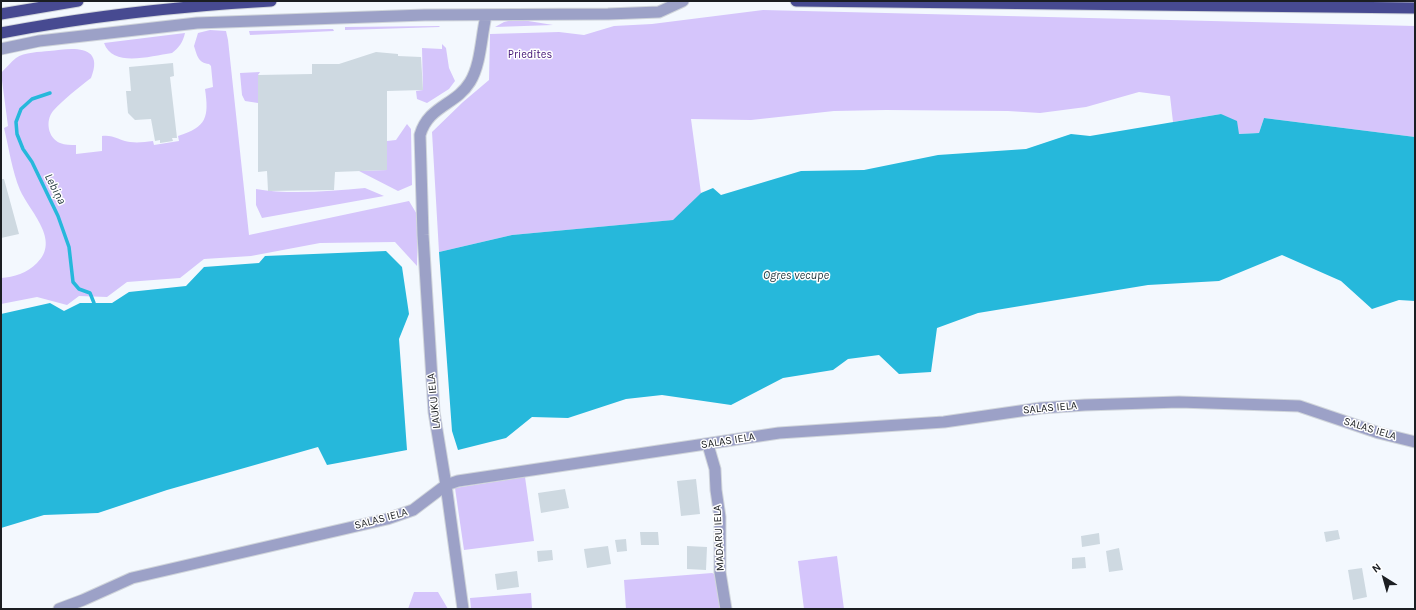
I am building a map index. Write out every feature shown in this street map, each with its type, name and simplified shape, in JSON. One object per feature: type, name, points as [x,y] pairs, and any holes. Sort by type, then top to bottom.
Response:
[{"type":"highway","points":[[1,14],[78,1]]},
{"type":"highway","points":[[1,33],[129,13],[208,5],[272,1]]},
{"type":"highway","points":[[796,1],[1229,4],[1415,8]]},
{"type":"street","points":[[1,49],[39,42],[197,23],[417,15],[486,16],[659,12],[683,1]]},
{"type":"street","name":"LAUKU IELA","points":[[463,609],[446,485],[434,412],[421,192],[420,135],[423,125],[438,108],[459,95],[470,82],[476,68],[486,16]]},
{"type":"street","name":"SALAS IELA","points":[[59,609],[132,578],[387,519],[413,510],[446,485],[458,481],[600,459],[708,445],[779,433],[944,422],[1041,408],[1179,402],[1299,406],[1379,433],[1415,442]]},
{"type":"street","name":"MADARU IELA","points":[[708,445],[715,469],[720,517],[720,572],[726,609]]},
{"type":"green space","name":"Priedītes","points":[[763,10],[1415,26],[1415,137],[1264,118],[1259,133],[1239,134],[1221,114],[1173,122],[1170,96],[1139,92],[1086,107],[1040,113],[1008,111],[886,110],[834,111],[751,120],[691,119],[701,193],[674,220],[512,235],[439,252],[432,132],[463,102],[489,80],[490,34],[559,32],[584,35],[614,26],[652,24]]},
{"type":"green space","points":[[516,19],[553,25],[495,27],[504,22]]},
{"type":"green space","points":[[345,27],[440,27],[345,30]]},
{"type":"green space","points":[[333,29],[334,31],[250,35],[249,31]]},
{"type":"green space","points":[[210,30],[226,31],[228,40],[249,235],[409,201],[418,216],[417,266],[395,242],[320,243],[251,256],[204,259],[180,278],[127,282],[107,297],[79,296],[67,305],[37,297],[1,304],[1,278],[11,277],[29,269],[37,263],[44,254],[46,245],[45,236],[41,226],[17,183],[4,128],[8,126],[1,73],[19,56],[67,49],[84,50],[90,53],[93,59],[94,67],[91,78],[53,111],[49,120],[49,129],[56,141],[64,144],[76,145],[76,154],[102,151],[102,136],[109,136],[130,142],[153,141],[154,145],[179,141],[178,136],[195,129],[204,120],[206,114],[207,107],[205,89],[213,87],[211,66],[200,60],[194,46],[198,33]]},
{"type":"green space","points":[[185,33],[177,49],[172,53],[143,58],[124,58],[115,56],[109,51],[104,43]]},
{"type":"green space","points":[[442,44],[446,48],[449,68],[455,81],[449,89],[427,103],[417,99],[416,91],[423,90],[422,48],[442,49]]},
{"type":"green space","points":[[260,72],[258,75],[258,103],[245,101],[242,95],[240,73]]},
{"type":"green space","points":[[407,124],[411,129],[412,185],[398,191],[359,171],[387,170],[387,141],[396,140]]},
{"type":"green space","points":[[365,188],[384,196],[262,218],[256,205],[256,189],[297,192]]},
{"type":"green space","points":[[525,477],[534,541],[464,550],[455,488]]},
{"type":"green space","points":[[837,556],[844,609],[804,609],[798,561]]},
{"type":"green space","points":[[712,573],[717,575],[721,609],[626,609],[624,580]]},
{"type":"green space","points":[[414,592],[438,592],[448,609],[408,609]]},
{"type":"green space","points":[[531,593],[532,609],[471,609],[470,598]]},
{"type":"water","name":"Ogres vecupe","points":[[1221,114],[1237,121],[1239,134],[1259,133],[1264,118],[1415,137],[1415,301],[1399,300],[1372,309],[1341,281],[1282,255],[1219,281],[1148,285],[978,313],[937,328],[931,372],[899,374],[879,355],[848,359],[833,370],[783,378],[731,405],[662,395],[626,399],[568,418],[532,417],[506,438],[458,450],[452,431],[439,252],[512,235],[673,220],[701,193],[713,188],[721,195],[801,171],[864,170],[938,155],[1026,149],[1071,134],[1090,136]]},
{"type":"water","points":[[386,251],[402,267],[409,314],[399,339],[407,450],[327,465],[318,447],[167,490],[98,513],[44,515],[1,528],[1,314],[50,303],[64,311],[80,303],[112,303],[129,292],[186,286],[204,267],[259,263],[265,256]]},
{"type":"building","points":[[376,52],[398,54],[398,56],[421,57],[423,90],[387,91],[387,170],[335,172],[334,190],[268,191],[267,171],[258,172],[258,75],[312,74],[312,64],[339,64]]},
{"type":"building","points":[[173,63],[174,76],[170,77],[177,138],[172,138],[173,141],[160,143],[160,140],[155,141],[151,119],[135,120],[128,113],[126,91],[131,91],[129,67]]},
{"type":"building","points":[[1,179],[4,179],[19,234],[1,238]]},
{"type":"building","points":[[696,479],[700,514],[681,516],[677,481]]},
{"type":"building","points":[[565,489],[569,508],[541,513],[538,493]]},
{"type":"building","points":[[1338,530],[1340,539],[1326,542],[1324,532]]},
{"type":"building","points":[[640,532],[658,532],[659,545],[641,545]]},
{"type":"building","points":[[1099,533],[1100,544],[1082,547],[1081,536]]},
{"type":"building","points":[[626,539],[627,551],[617,552],[615,540]]},
{"type":"building","points":[[608,546],[611,564],[587,568],[584,549]]},
{"type":"building","points":[[687,546],[707,547],[706,570],[687,569]]},
{"type":"building","points":[[1119,548],[1123,570],[1109,572],[1106,551]]},
{"type":"building","points":[[552,550],[553,560],[538,562],[537,551]]},
{"type":"building","points":[[1085,557],[1086,568],[1072,569],[1072,558]]},
{"type":"building","points":[[1362,568],[1367,597],[1353,600],[1348,570]]},
{"type":"building","points":[[517,571],[519,587],[497,590],[495,574]]},
{"type":"waterway","name":"Lebiņa","points":[[50,93],[32,99],[21,109],[16,122],[17,134],[23,149],[32,162],[58,216],[69,247],[73,282],[79,289],[90,293],[94,303]]}]
